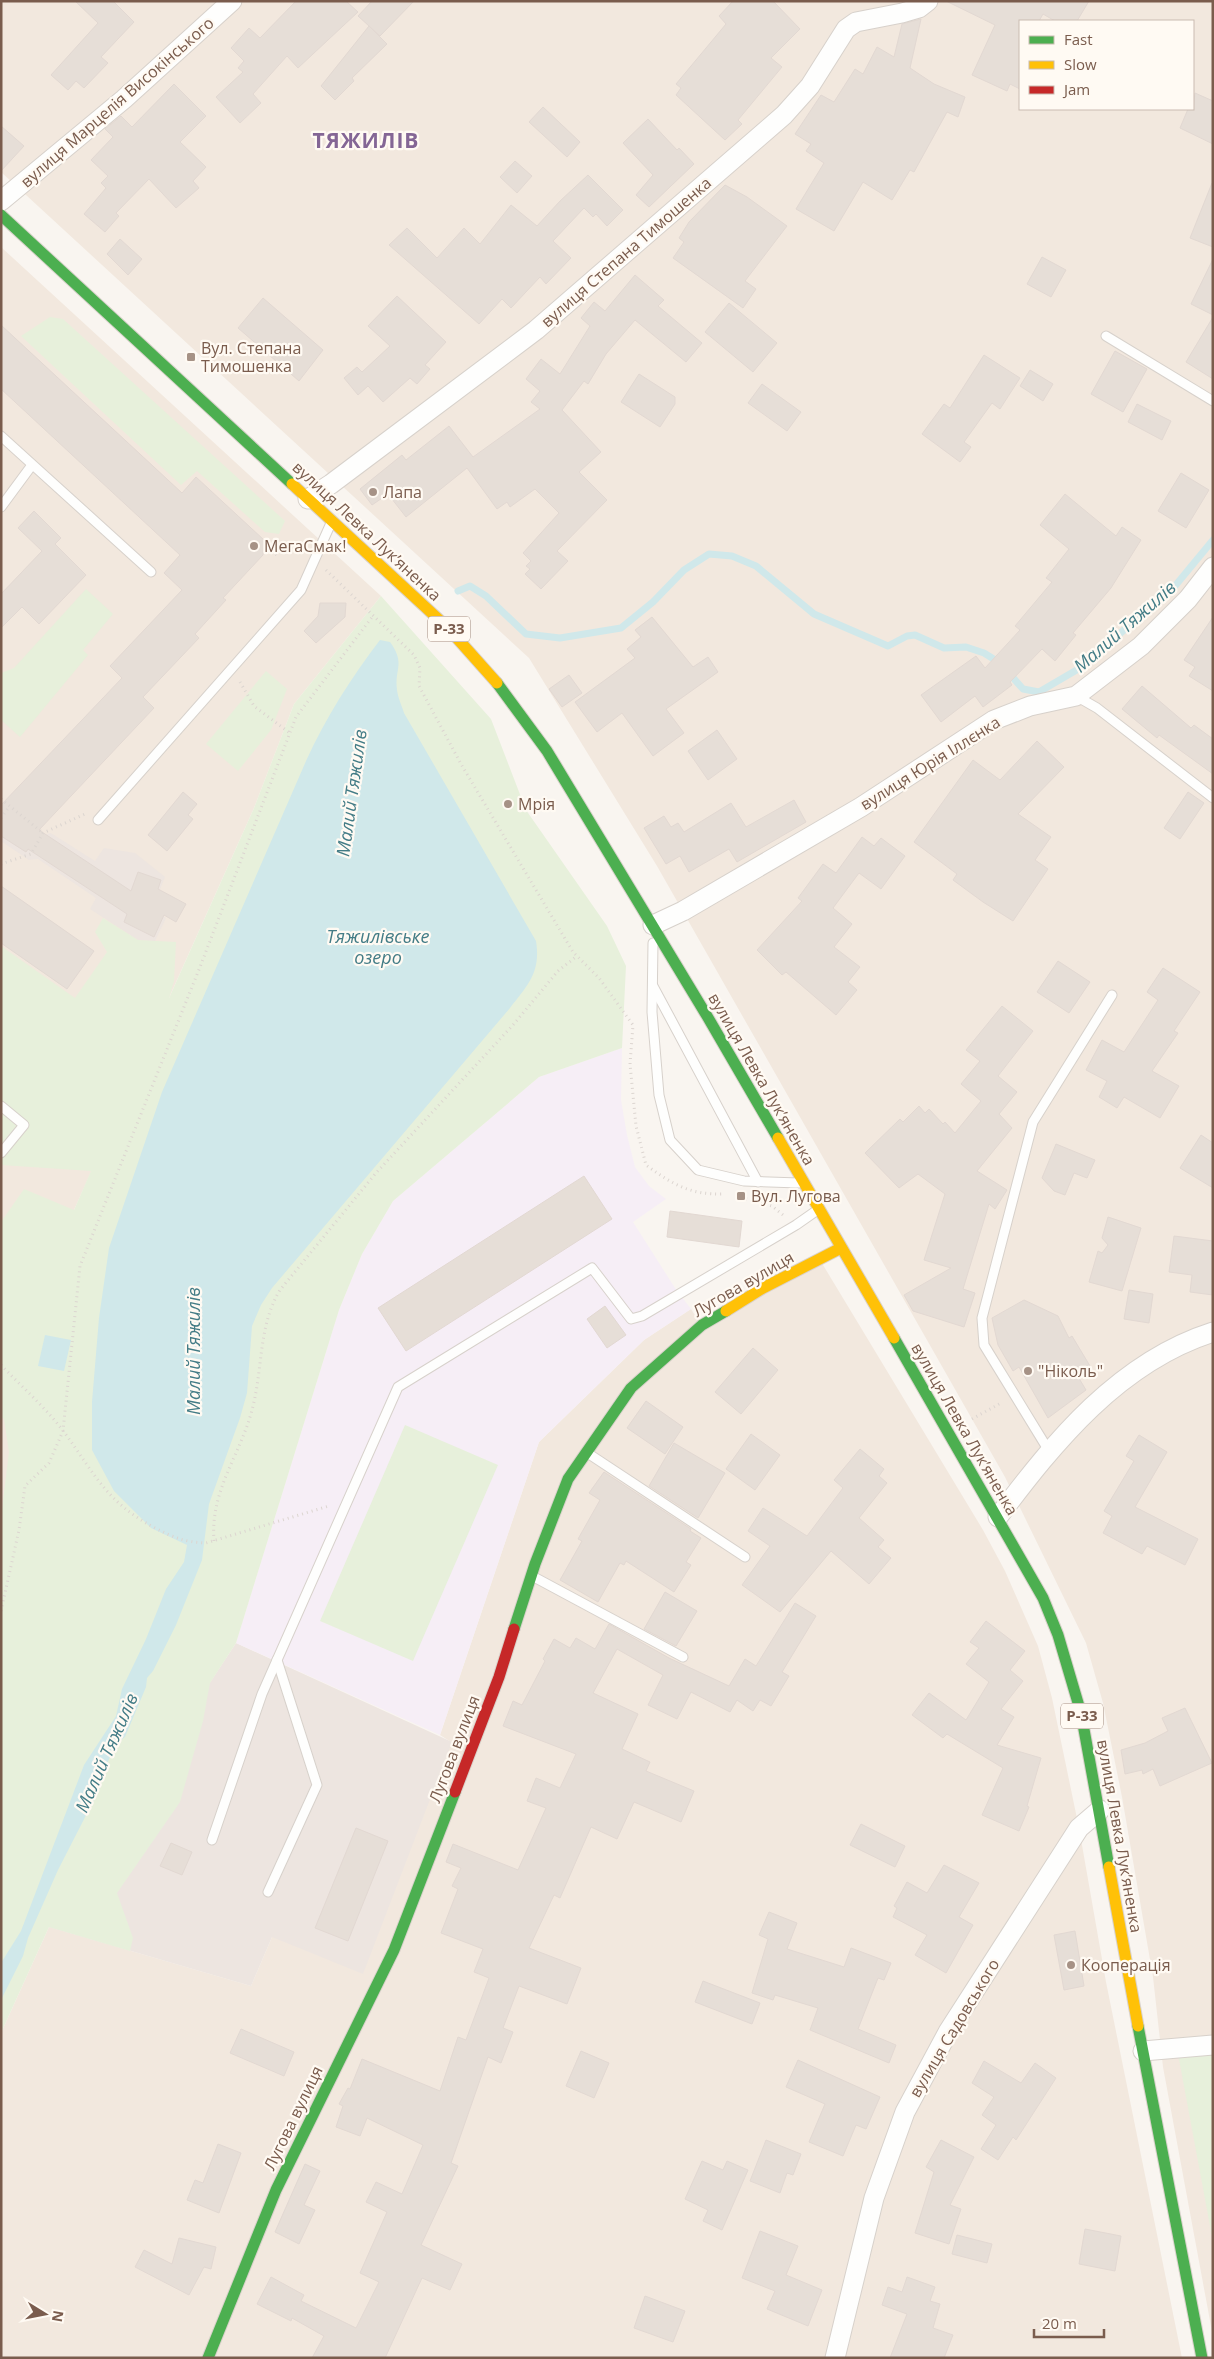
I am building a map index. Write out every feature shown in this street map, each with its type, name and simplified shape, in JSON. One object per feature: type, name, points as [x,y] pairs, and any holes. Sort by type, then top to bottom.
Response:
[{"type":"main road","name":"вулиця Левка Лукʼяненка","points":[[1,215],[448,628],[497,683],[547,751],[653,925],[998,1517],[1043,1598],[1058,1636],[1081,1713],[1100,1810],[1129,1981],[1202,2358]]},
{"type":"main road","name":"Лугова вулиця","points":[[208,2358],[276,2190],[394,1950],[499,1677],[531,1576],[568,1480],[631,1388],[702,1325],[763,1288],[841,1248]]},
{"type":"street","name":"вулиця Марцелія Високінського","points":[[1,201],[124,99],[232,1]]},
{"type":"street","name":"вулиця Степана Тимошенка","points":[[308,499],[331,484],[536,330],[784,115],[810,86],[846,29],[856,22],[919,8],[928,1]]},
{"type":"street","name":"вулиця Юрія Іллєнка","points":[[653,925],[683,911],[861,807],[994,720],[1030,706],[1076,696],[1141,646],[1188,599],[1213,567]]},
{"type":"street","points":[[998,1517],[1049,1451],[1122,1380],[1139,1367],[1188,1340],[1213,1332]]},
{"type":"street","name":"вулиця Садовського","points":[[835,2358],[874,2198],[905,2112],[948,2032],[1078,1828],[1100,1810]]},
{"type":"street","points":[[1143,2051],[1213,2045]]},
{"type":"lane","points":[[1106,336],[1213,401]]},
{"type":"lane","points":[[1,436],[151,572]]},
{"type":"lane","points":[[1,507],[32,465]]},
{"type":"lane","points":[[98,820],[301,590],[332,520]]},
{"type":"lane","points":[[1076,696],[1097,708],[1213,798]]},
{"type":"lane","points":[[653,925],[652,1012],[658,1095],[670,1140],[698,1170],[744,1181],[803,1183]]},
{"type":"lane","points":[[653,986],[758,1182]]},
{"type":"lane","points":[[1049,1451],[984,1345],[982,1318],[1033,1122],[1112,995]]},
{"type":"lane","points":[[1,1106],[24,1124],[1,1152]]},
{"type":"lane","points":[[212,1840],[262,1694],[398,1387],[592,1268],[631,1319],[642,1316],[796,1225],[818,1209]]},
{"type":"lane","points":[[587,1452],[745,1557]]},
{"type":"lane","points":[[531,1576],[682,1657]]},
{"type":"lane","points":[[268,1892],[317,1785],[277,1660]]},
{"type":"path","points":[[264,545],[277,555]]},
{"type":"path","points":[[315,558],[414,655],[420,668],[419,686],[461,764],[577,956],[599,978],[633,1026],[630,1064],[636,1126],[646,1165],[670,1182],[703,1194],[730,1194]]},
{"type":"path","points":[[1,1611],[20,1530],[25,1486],[49,1463],[63,1431],[80,1266],[200,967],[296,717],[373,616]]},
{"type":"path","points":[[232,668],[254,706],[290,733]]},
{"type":"path","points":[[1,798],[9,807],[43,833]]},
{"type":"path","points":[[1,818],[9,807]]},
{"type":"path","points":[[1,864],[31,854],[43,833],[81,814],[91,814],[98,820]]},
{"type":"path","points":[[214,1541],[212,1526],[217,1496],[252,1412],[257,1394],[267,1320],[272,1304],[280,1290],[376,1173],[513,1025],[558,971],[577,956]]},
{"type":"path","points":[[739,1197],[772,1206],[796,1225]]},
{"type":"path","points":[[1,1365],[63,1431],[97,1482],[122,1507],[138,1518],[186,1542],[206,1543],[214,1541],[349,1500]]},
{"type":"path","points":[[972,1419],[1014,1395]]},
{"type":"shaded area","points":[[1,1],[1213,1],[1213,2337],[1163,2067],[1153,1977],[1122,1797],[1103,1703],[1086,1643],[1005,1477],[657,866],[529,658],[1,172]]},
{"type":"shaded area","points":[[1,247],[381,596],[294,704],[254,808],[74,1210],[1,1534]]},
{"type":"shaded area","points":[[1,822],[43,836],[50,833],[95,861],[104,848],[135,853],[165,877],[152,910],[166,918],[155,941],[138,940],[90,909],[96,898],[38,859],[29,860],[1,841]]},
{"type":"shaded area","points":[[622,1048],[621,1100],[635,1167],[649,1186],[666,1199],[633,1222],[675,1288],[691,1309],[644,1340],[539,1442],[440,1735],[236,1643],[339,1310],[362,1254],[393,1201],[539,1077]]},
{"type":"shaded area","points":[[820,1260],[983,1530],[1005,1571],[1038,1646],[1052,1698],[1079,1828],[1106,1982],[1182,2358],[1,2358],[1,2033],[49,1927],[251,1986],[272,1937],[451,1742],[440,1735],[539,1442],[644,1340],[691,1309],[701,1325]]},
{"type":"shaded area","points":[[236,1643],[452,1742],[363,1974],[272,1937],[251,1986],[49,1927]]},
{"type":"green space","points":[[50,317],[63,319],[285,521],[279,534],[265,532],[197,471],[181,485],[21,336]]},
{"type":"green space","points":[[86,589],[113,614],[83,650],[88,655],[20,737],[1,720],[1,673],[14,668]]},
{"type":"green space","points":[[381,596],[491,719],[526,810],[607,926],[626,966],[622,1048],[539,1077],[393,1201],[362,1254],[339,1310],[236,1643],[210,1683],[203,1721],[180,1802],[117,1893],[133,1938],[130,1951],[49,1927],[1,2033],[1,1517],[9,1452],[4,1419],[1,1417],[1,1222],[24,1189],[74,1210],[91,1171],[1,1165],[1,946],[75,998],[107,952],[95,932],[103,918],[138,940],[176,942],[174,981],[169,998],[254,808],[294,704]]},
{"type":"green space","points":[[266,671],[287,689],[271,730],[238,771],[206,744]]},
{"type":"green space","points":[[405,1425],[498,1465],[413,1661],[320,1621]]},
{"type":"green space","points":[[1213,2051],[1213,2242],[1178,2054]]},
{"type":"water","name":"Тяжилівське озеро","points":[[380,640],[390,642],[397,656],[396,683],[404,713],[536,941],[537,961],[535,970],[532,978],[510,1008],[272,1288],[261,1305],[252,1326],[247,1393],[209,1504],[202,1560],[176,1625],[153,1671],[147,1678],[146,1687],[125,1737],[116,1744],[105,1768],[100,1788],[58,1870],[28,1938],[23,1956],[1,2000],[1,1963],[21,1931],[84,1765],[116,1716],[122,1689],[146,1639],[166,1589],[184,1562],[187,1545],[151,1528],[114,1491],[92,1450],[92,1402],[99,1318],[109,1248],[162,1092],[306,761],[340,698]]},
{"type":"water","points":[[45,1335],[71,1340],[64,1371],[38,1366]]},
{"type":"building","points":[[75,1],[113,1],[134,22],[101,57],[108,63],[84,88],[76,81],[68,90],[51,75],[98,23]]},
{"type":"building","points":[[296,1],[346,1],[358,12],[298,68],[287,56],[253,94],[261,103],[240,123],[216,97],[243,72],[238,68],[244,61],[231,48],[249,28],[260,38]]},
{"type":"building","points":[[372,1],[414,1],[380,36],[358,16]]},
{"type":"building","points":[[733,1],[773,1],[800,29],[771,58],[782,67],[738,120],[742,124],[725,140],[676,95],[681,88],[676,84],[726,24],[719,16]]},
{"type":"building","points":[[946,1],[1089,1],[1078,20],[1053,20],[1043,14],[1040,20],[1019,20],[1019,88],[1010,84],[1007,91],[972,75],[995,25]]},
{"type":"building","points":[[921,19],[910,68],[934,84],[965,97],[958,117],[947,112],[914,172],[910,170],[892,200],[863,182],[834,231],[796,209],[824,163],[806,151],[811,144],[795,134],[821,95],[834,102],[855,69],[863,74],[877,47],[894,57],[902,24]]},
{"type":"building","points":[[369,26],[387,44],[352,78],[354,81],[335,100],[321,86]]},
{"type":"building","points":[[174,84],[206,116],[180,142],[206,167],[193,181],[199,188],[176,208],[149,179],[116,213],[119,216],[105,232],[84,214],[106,188],[101,183],[108,176],[91,160],[113,137],[105,129],[121,116],[132,127]]},
{"type":"building","points":[[1195,93],[1213,101],[1213,144],[1180,128],[1188,110],[1194,110]]},
{"type":"building","points":[[543,107],[580,142],[567,157],[529,122]]},
{"type":"building","points":[[648,119],[677,150],[679,148],[694,164],[649,207],[636,195],[653,175],[623,143]]},
{"type":"building","points":[[1,126],[24,146],[1,171]]},
{"type":"building","points":[[515,161],[532,176],[517,193],[500,177]]},
{"type":"building","points":[[588,175],[623,210],[607,226],[596,214],[593,217],[584,208],[553,241],[571,258],[546,284],[540,277],[511,308],[502,299],[479,324],[389,245],[407,228],[437,258],[464,228],[480,244],[511,205],[537,226]]},
{"type":"building","points":[[1213,183],[1213,247],[1190,238]]},
{"type":"building","points":[[725,185],[747,197],[787,226],[745,281],[756,289],[743,308],[673,258],[684,242],[679,238],[689,222]]},
{"type":"building","points":[[120,239],[142,259],[128,275],[107,254]]},
{"type":"building","points":[[1042,257],[1066,270],[1051,297],[1027,284]]},
{"type":"building","points":[[1213,259],[1213,315],[1191,304]]},
{"type":"building","points":[[635,275],[664,300],[658,306],[702,343],[686,362],[635,320],[606,354],[588,384],[584,381],[562,410],[601,452],[579,472],[607,500],[557,551],[568,561],[541,589],[525,574],[530,569],[526,566],[531,561],[523,553],[559,513],[535,489],[510,507],[507,502],[497,509],[467,468],[406,517],[388,494],[372,505],[360,489],[402,455],[406,460],[449,426],[473,457],[540,409],[531,402],[540,391],[526,379],[541,359],[560,374],[590,326],[581,318],[594,302],[605,311]]},
{"type":"building","points":[[397,296],[446,342],[425,365],[430,369],[417,384],[410,378],[383,402],[368,386],[358,395],[344,378],[357,367],[362,372],[390,346],[368,326]]},
{"type":"building","points":[[263,298],[323,350],[299,381],[238,328]]},
{"type":"building","points":[[729,303],[777,343],[753,372],[705,332]]},
{"type":"building","points":[[1213,317],[1213,379],[1186,362]]},
{"type":"building","points":[[1,325],[182,493],[196,477],[264,540],[263,555],[223,598],[226,600],[195,634],[199,638],[143,697],[154,708],[39,830],[131,891],[138,872],[161,880],[158,889],[186,904],[176,922],[164,915],[154,937],[124,922],[127,914],[28,849],[26,852],[1,836],[1,805],[122,678],[110,666],[182,590],[164,573],[180,555],[1,389]]},
{"type":"building","points":[[1115,351],[1147,369],[1123,412],[1091,394]]},
{"type":"building","points":[[984,355],[1020,378],[1000,409],[992,403],[964,442],[971,447],[960,462],[922,434],[944,404],[950,408]]},
{"type":"building","points":[[1030,370],[1053,384],[1043,401],[1020,386]]},
{"type":"building","points":[[639,374],[675,397],[675,404],[660,427],[621,402]]},
{"type":"building","points":[[762,384],[801,412],[787,431],[748,403]]},
{"type":"building","points":[[1137,404],[1171,421],[1162,440],[1128,422]]},
{"type":"building","points":[[1181,473],[1209,490],[1186,528],[1158,511]]},
{"type":"building","points":[[1065,494],[1116,536],[1122,527],[1141,540],[1111,588],[1073,633],[1076,635],[1055,661],[1042,649],[1010,682],[1012,685],[983,707],[975,696],[941,722],[921,695],[976,656],[985,668],[1020,630],[1015,626],[1052,582],[1046,578],[1069,549],[1040,525]]},
{"type":"building","points":[[34,511],[61,538],[55,544],[86,575],[39,624],[22,607],[1,628],[1,594],[42,551],[18,528]]},
{"type":"building","points":[[320,603],[346,603],[345,617],[316,643],[304,631],[318,616]]},
{"type":"building","points":[[652,617],[693,667],[708,657],[718,672],[666,709],[684,733],[653,756],[622,713],[597,732],[575,702],[635,658],[627,649],[641,637],[635,630]]},
{"type":"building","points":[[1213,617],[1213,691],[1189,676],[1195,667],[1184,660]]},
{"type":"building","points":[[569,675],[582,693],[562,707],[549,689]]},
{"type":"building","points":[[1142,686],[1191,728],[1194,725],[1213,739],[1213,774],[1159,735],[1157,738],[1122,709]]},
{"type":"building","points":[[717,730],[737,759],[708,780],[688,751]]},
{"type":"building","points":[[1037,741],[1064,767],[1018,814],[1051,837],[1035,860],[1048,869],[1013,921],[953,880],[957,874],[914,842],[973,760],[1000,780]]},
{"type":"building","points":[[183,792],[197,804],[188,815],[193,819],[167,851],[148,835]]},
{"type":"building","points":[[1188,792],[1204,803],[1180,839],[1164,828]]},
{"type":"building","points":[[794,800],[806,822],[737,862],[729,849],[689,872],[680,856],[666,864],[644,828],[664,816],[671,827],[678,823],[684,832],[731,803],[746,827]]},
{"type":"building","points":[[862,837],[874,846],[881,838],[905,856],[881,889],[859,873],[833,908],[852,924],[834,947],[860,967],[848,982],[857,990],[836,1015],[786,972],[782,975],[757,950],[802,901],[798,898],[823,864],[836,873]]},
{"type":"building","points":[[1,886],[94,951],[67,989],[1,943]]},
{"type":"building","points":[[1058,961],[1090,982],[1069,1013],[1037,992]]},
{"type":"building","points":[[1163,968],[1200,992],[1174,1031],[1178,1033],[1152,1071],[1179,1086],[1160,1118],[1124,1097],[1117,1108],[1099,1097],[1107,1081],[1086,1070],[1102,1040],[1124,1052],[1158,1000],[1147,992]]},
{"type":"building","points":[[1002,1006],[1033,1031],[998,1076],[1017,1092],[999,1114],[1012,1128],[977,1171],[1007,1190],[995,1209],[989,1204],[963,1289],[975,1293],[964,1327],[913,1311],[904,1295],[951,1268],[924,1260],[945,1194],[918,1174],[899,1188],[865,1153],[900,1119],[903,1122],[919,1106],[925,1113],[929,1109],[943,1124],[945,1122],[955,1133],[981,1101],[961,1084],[980,1061],[966,1050]]},
{"type":"building","points":[[1201,1135],[1213,1143],[1213,1188],[1180,1168]]},
{"type":"building","points":[[1056,1144],[1095,1160],[1087,1178],[1074,1173],[1065,1195],[1054,1191],[1042,1178]]},
{"type":"building","points":[[584,1176],[612,1219],[406,1351],[378,1308]]},
{"type":"building","points":[[670,1211],[742,1221],[739,1247],[667,1237]]},
{"type":"building","points":[[1108,1217],[1141,1228],[1122,1291],[1089,1282],[1098,1251],[1102,1253],[1108,1245],[1102,1238]]},
{"type":"building","points":[[1174,1236],[1213,1241],[1213,1295],[1190,1292],[1192,1275],[1169,1272]]},
{"type":"building","points":[[1129,1290],[1153,1294],[1149,1323],[1124,1319]]},
{"type":"building","points":[[1024,1300],[1058,1316],[1069,1338],[1072,1336],[1090,1366],[1077,1375],[1086,1390],[1048,1418],[1019,1367],[1013,1371],[998,1345],[992,1318]]},
{"type":"building","points":[[605,1306],[626,1335],[607,1348],[587,1319]]},
{"type":"building","points":[[753,1348],[778,1370],[741,1414],[715,1392]]},
{"type":"building","points":[[646,1401],[683,1427],[665,1454],[627,1428]]},
{"type":"building","points":[[751,1434],[780,1455],[755,1490],[726,1469]]},
{"type":"building","points":[[1139,1435],[1167,1452],[1135,1507],[1198,1539],[1185,1565],[1147,1546],[1142,1554],[1103,1533],[1112,1516],[1104,1511],[1134,1461],[1126,1456]]},
{"type":"building","points":[[674,1443],[725,1473],[698,1518],[649,1486]]},
{"type":"building","points":[[860,1449],[884,1469],[879,1476],[887,1483],[859,1518],[884,1540],[878,1547],[891,1558],[869,1584],[831,1551],[780,1612],[742,1585],[770,1546],[748,1531],[763,1508],[807,1536],[843,1488],[834,1480]]},
{"type":"building","points":[[604,1472],[691,1529],[690,1531],[701,1538],[686,1562],[691,1565],[674,1592],[626,1561],[624,1565],[620,1563],[598,1602],[560,1580],[582,1541],[578,1539],[600,1500],[589,1493]]},
{"type":"building","points":[[665,1592],[697,1611],[676,1646],[644,1629]]},
{"type":"building","points":[[795,1603],[816,1616],[782,1672],[789,1676],[771,1706],[760,1700],[753,1711],[737,1700],[730,1712],[691,1692],[677,1719],[648,1705],[663,1675],[617,1649],[593,1693],[638,1714],[622,1749],[650,1762],[646,1771],[694,1791],[681,1822],[634,1802],[617,1839],[591,1827],[560,1898],[554,1895],[529,1948],[581,1968],[567,2004],[519,1986],[503,2028],[513,2032],[501,2063],[488,2057],[451,2163],[458,2166],[421,2245],[462,2264],[450,2290],[422,2278],[385,2358],[312,2358],[324,2336],[292,2318],[291,2321],[257,2304],[271,2277],[304,2295],[301,2301],[356,2328],[379,2282],[360,2273],[387,2212],[366,2202],[376,2182],[402,2194],[423,2145],[367,2118],[360,2136],[336,2127],[343,2106],[339,2104],[348,2088],[350,2089],[362,2059],[440,2091],[458,2037],[466,2040],[489,1978],[474,1972],[483,1949],[441,1933],[458,1889],[452,1886],[461,1868],[446,1862],[453,1844],[518,1870],[546,1808],[527,1801],[536,1778],[560,1788],[576,1754],[503,1726],[513,1701],[522,1705],[554,1639],[570,1648],[576,1638],[595,1649],[609,1624],[669,1658],[729,1686],[745,1659],[756,1666]]},
{"type":"building","points":[[986,1621],[1025,1651],[1010,1670],[1023,1681],[1001,1709],[1014,1717],[997,1745],[1041,1758],[1027,1806],[1029,1807],[1019,1831],[982,1815],[1003,1768],[947,1734],[943,1738],[912,1715],[929,1693],[966,1720],[989,1682],[966,1664],[979,1648],[970,1642]]},
{"type":"building","points":[[1185,1708],[1212,1763],[1160,1786],[1153,1769],[1143,1774],[1142,1770],[1125,1774],[1121,1750],[1145,1743],[1168,1731],[1162,1718]]},
{"type":"building","points":[[861,1824],[905,1846],[895,1867],[850,1845]]},
{"type":"building","points":[[356,1828],[388,1841],[348,1941],[315,1928]]},
{"type":"building","points":[[171,1843],[192,1852],[182,1875],[160,1866]]},
{"type":"building","points":[[944,1865],[979,1883],[959,1917],[973,1925],[946,1973],[915,1955],[927,1935],[893,1917],[897,1908],[894,1906],[907,1882],[927,1893]]},
{"type":"building","points":[[769,1912],[797,1923],[787,1949],[844,1967],[851,1948],[891,1963],[884,1980],[878,1978],[858,2029],[896,2045],[889,2063],[810,2030],[818,2008],[775,1995],[773,2000],[752,1993],[768,1939],[759,1935]]},
{"type":"building","points":[[1075,1931],[1084,1986],[1064,1990],[1054,1935]]},
{"type":"building","points":[[703,1981],[760,2003],[752,2024],[695,2002]]},
{"type":"building","points":[[241,2029],[294,2052],[284,2076],[230,2053]]},
{"type":"building","points":[[581,2051],[609,2063],[594,2098],[566,2086]]},
{"type":"building","points":[[798,2060],[880,2097],[866,2129],[856,2125],[843,2156],[809,2142],[825,2104],[786,2087]]},
{"type":"building","points":[[984,2061],[1021,2083],[1035,2063],[1056,2078],[1016,2140],[1013,2137],[998,2160],[981,2149],[996,2125],[982,2115],[994,2097],[972,2083]]},
{"type":"building","points":[[766,2140],[801,2154],[793,2175],[787,2173],[780,2193],[750,2181]]},
{"type":"building","points":[[941,2140],[974,2157],[950,2205],[961,2209],[949,2244],[915,2233],[934,2172],[926,2167]]},
{"type":"building","points":[[218,2144],[241,2153],[219,2213],[187,2200],[195,2180],[203,2183]]},
{"type":"building","points":[[702,2161],[723,2170],[727,2161],[748,2170],[722,2230],[703,2221],[708,2210],[685,2199]]},
{"type":"building","points":[[305,2164],[320,2171],[304,2205],[315,2210],[299,2244],[275,2232]]},
{"type":"building","points":[[1085,2229],[1121,2236],[1115,2271],[1079,2264]]},
{"type":"building","points":[[760,2231],[798,2246],[786,2275],[822,2290],[808,2326],[767,2309],[775,2291],[742,2278]]},
{"type":"building","points":[[957,2235],[992,2244],[987,2263],[952,2254]]},
{"type":"building","points":[[179,2238],[216,2247],[211,2269],[204,2267],[189,2295],[135,2267],[144,2250],[172,2264]]},
{"type":"building","points":[[907,2277],[935,2287],[930,2301],[940,2304],[933,2328],[953,2335],[944,2358],[890,2358],[907,2314],[882,2305],[888,2287],[902,2292]]},
{"type":"building","points":[[645,2296],[685,2311],[673,2342],[634,2328]]},
{"type":"waterway","name":"Малий Тяжилів","points":[[1007,671],[1023,689],[1039,692],[1080,668],[1175,586],[1213,540]]},
{"type":"waterway","name":"Малий Тяжилів","points":[[458,591],[470,586],[486,596],[526,634],[560,638],[621,628],[653,602],[684,570],[709,554],[732,556],[756,566],[814,614],[888,646],[907,636],[915,635],[944,648],[966,647],[984,653],[1000,663]]},
{"type":"traffic: fast","points":[[1,215],[292,484]]},
{"type":"traffic: fast","points":[[497,683],[547,751],[707,1016],[778,1138]]},
{"type":"traffic: fast","points":[[514,1629],[535,1564],[568,1479],[631,1388],[702,1325],[726,1311]]},
{"type":"traffic: fast","points":[[894,1338],[1043,1598],[1058,1635],[1081,1713],[1109,1867]]},
{"type":"traffic: fast","points":[[208,2358],[276,2190],[394,1950],[455,1792]]},
{"type":"traffic: fast","points":[[1138,2026],[1202,2358]]},
{"type":"traffic: slow","points":[[292,484],[448,628],[497,683]]},
{"type":"traffic: slow","points":[[778,1138],[894,1338]]},
{"type":"traffic: slow","points":[[726,1311],[763,1288],[841,1248]]},
{"type":"traffic: slow","points":[[1109,1867],[1138,2026]]},
{"type":"traffic: jam","points":[[455,1792],[499,1677],[514,1629]]},
{"type":"place","name":"Вул. Степана Тимошенка","points":[[191,357]]},
{"type":"place","name":"Лапа","points":[[373,492]]},
{"type":"place","name":"МегаСмак!","points":[[254,546]]},
{"type":"place","name":"Мрія","points":[[508,804]]},
{"type":"place","name":"Вул. Лугова","points":[[741,1196]]},
{"type":"place","name":"\"Ніколь\"","points":[[1028,1371]]},
{"type":"place","name":"Кооперація","points":[[1071,1965]]},
{"type":"district","name":"ТЯЖИЛІВ","points":[[366,141]]}]
